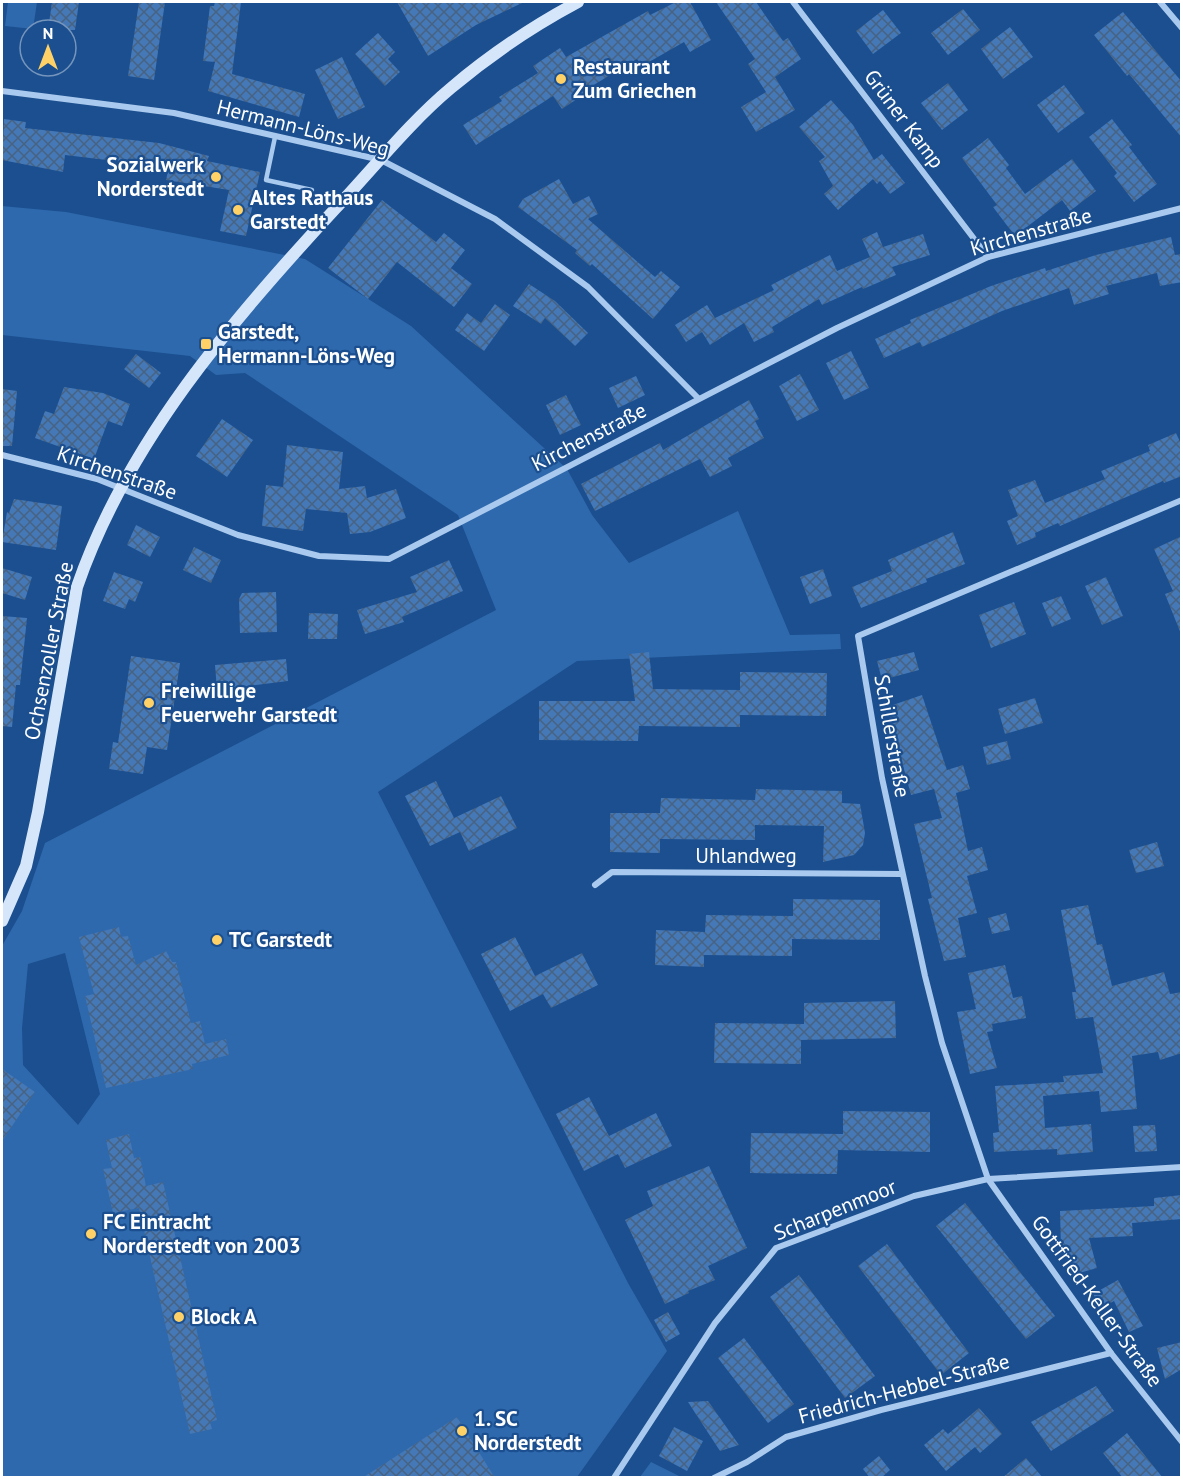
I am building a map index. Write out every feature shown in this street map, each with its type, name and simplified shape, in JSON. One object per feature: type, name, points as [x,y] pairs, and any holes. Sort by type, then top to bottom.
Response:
[{"type":"street","name":"Ochsenzoller Straße","points":[[2,921],[26,866],[38,812],[77,587],[89,552],[121,488],[201,366],[284,264],[381,160],[450,89],[504,48],[578,2]]},
{"type":"street","name":"Grüner Kamp","points":[[794,2],[988,257]]},
{"type":"street","points":[[1160,2],[1182,28]]},
{"type":"street","name":"Hermann-Löns-Weg","points":[[2,91],[174,113],[381,160],[495,219],[588,287],[698,398]]},
{"type":"street","name":"Kirchenstraße","points":[[2,455],[121,488],[237,534],[309,554],[389,559],[698,398],[837,328],[988,257],[1182,208]]},
{"type":"street","name":"Schillerstraße","points":[[987,1179],[942,1043],[901,874],[858,636],[1182,500]]},
{"type":"street","name":"Uhlandweg","points":[[595,885],[612,872],[901,874]]},
{"type":"street","name":"Scharpenmoor","points":[[614,1478],[715,1323],[776,1248],[914,1196],[987,1179],[1182,1167]]},
{"type":"street","name":"Gottfried-Keller-Straße","points":[[987,1179],[1111,1353],[1182,1442]]},
{"type":"street","name":"Friedrich-Hebbel-Straße","points":[[714,1478],[747,1462],[786,1437],[880,1410],[1111,1353]]},
{"type":"lane","points":[[275,136],[266,180],[312,190]]},
{"type":"shaded area","points":[[8,2],[37,2],[35,18],[18,18],[18,27],[5,26]]},
{"type":"shaded area","points":[[2,206],[66,212],[305,259],[411,326],[567,469],[592,515],[629,563],[738,511],[790,635],[840,634],[841,649],[577,661],[378,792],[628,1283],[667,1351],[577,1477],[2,1477],[2,946],[22,911],[45,843],[496,610],[458,515],[245,373],[216,375],[190,356],[2,335]],"holes":[[[65,953],[100,1094],[78,1125],[23,1065],[22,1028],[28,964]]]},
{"type":"shaded area","points":[[651,1462],[681,1477],[640,1477]]},
{"type":"building","points":[[52,2],[79,2],[77,18],[50,18]]},
{"type":"building","points":[[139,2],[165,2],[154,80],[128,76]]},
{"type":"building","points":[[215,2],[241,2],[232,74],[305,94],[299,117],[208,91],[215,62],[203,61],[210,6],[214,6]]},
{"type":"building","points":[[397,2],[524,2],[476,25],[428,56]]},
{"type":"building","points":[[676,2],[690,2],[711,40],[690,52],[684,42],[642,66],[637,59],[587,89],[589,91],[562,109],[553,96],[476,145],[463,125],[502,101],[499,97],[538,73],[533,66],[560,48],[566,57],[648,11],[650,15]]},
{"type":"building","points":[[716,2],[756,2],[783,41],[788,38],[801,59],[775,77],[795,110],[756,132],[741,107],[766,92],[748,64],[755,59]]},
{"type":"building","points":[[963,9],[980,30],[948,55],[931,33]]},
{"type":"building","points":[[883,10],[901,33],[873,54],[856,31]]},
{"type":"building","points":[[1123,12],[1182,82],[1182,138],[1094,35]]},
{"type":"building","points":[[1010,27],[1033,57],[1003,79],[981,49]]},
{"type":"building","points":[[378,33],[395,52],[388,59],[400,72],[385,86],[355,54]]},
{"type":"building","points":[[342,57],[365,107],[338,119],[315,70]]},
{"type":"building","points":[[948,83],[968,110],[942,130],[921,103]]},
{"type":"building","points":[[1064,85],[1085,113],[1058,133],[1037,105]]},
{"type":"building","points":[[831,100],[853,125],[874,160],[882,154],[905,183],[890,194],[880,181],[877,184],[873,179],[838,210],[824,194],[833,186],[819,161],[825,157],[799,127]]},
{"type":"building","points":[[4,119],[26,122],[25,128],[159,143],[209,156],[207,161],[260,172],[246,236],[220,231],[229,190],[166,180],[168,171],[123,162],[65,155],[63,172],[2,160]]},
{"type":"building","points":[[1112,119],[1132,145],[1129,147],[1157,184],[1134,202],[1114,176],[1117,173],[1089,137]]},
{"type":"building","points":[[988,138],[1009,165],[1006,168],[1025,194],[1072,159],[1096,191],[1070,211],[1062,200],[1015,236],[993,207],[997,205],[962,158]]},
{"type":"building","points":[[559,179],[573,204],[589,196],[598,214],[588,219],[655,277],[661,271],[680,287],[653,319],[592,264],[590,266],[575,253],[577,250],[518,207],[523,199]]},
{"type":"building","points":[[382,200],[436,242],[444,233],[465,250],[451,268],[472,284],[454,307],[397,262],[368,299],[328,268]]},
{"type":"building","points":[[877,232],[883,247],[923,234],[930,255],[892,267],[896,275],[863,289],[862,287],[822,305],[819,299],[772,327],[774,332],[754,342],[744,323],[710,345],[702,332],[686,342],[675,325],[707,305],[715,318],[774,290],[771,285],[830,255],[837,271],[870,257],[862,239]]},
{"type":"building","points":[[1171,237],[1175,255],[1182,254],[1182,282],[1160,286],[1157,273],[1106,286],[1109,294],[1074,305],[1069,288],[1002,311],[922,347],[920,342],[884,358],[875,339],[911,323],[910,320],[991,286],[1045,268],[1046,271],[1096,255]]},
{"type":"building","points":[[529,284],[555,301],[588,333],[575,346],[545,318],[541,324],[513,306]]},
{"type":"building","points":[[495,304],[510,315],[484,351],[455,330],[467,313],[481,323]]},
{"type":"building","points":[[851,351],[869,388],[844,400],[826,363]]},
{"type":"building","points":[[136,354],[161,373],[149,388],[124,369]]},
{"type":"building","points":[[800,374],[819,410],[797,421],[779,386]]},
{"type":"building","points":[[636,376],[645,395],[618,408],[609,388]]},
{"type":"building","points":[[64,387],[103,393],[130,404],[122,426],[108,421],[94,459],[35,438],[45,411],[54,414]]},
{"type":"building","points":[[2,389],[17,391],[12,446],[2,446]]},
{"type":"building","points":[[566,395],[581,425],[560,435],[546,405]]},
{"type":"building","points":[[749,400],[759,419],[755,421],[764,438],[728,458],[732,466],[710,477],[700,459],[595,511],[581,484],[660,443],[663,450]]},
{"type":"building","points":[[222,419],[253,440],[227,477],[196,456]]},
{"type":"building","points":[[1176,433],[1182,446],[1182,476],[1164,483],[1163,481],[1060,526],[1058,523],[1035,533],[1036,537],[1017,545],[1007,521],[1018,516],[1008,490],[1035,480],[1045,503],[1105,479],[1101,471],[1150,451],[1148,445]]},
{"type":"building","points":[[287,445],[343,452],[339,489],[365,486],[367,498],[396,489],[406,518],[370,532],[350,534],[347,513],[306,509],[303,531],[262,526],[266,485],[283,487]]},
{"type":"building","points":[[14,499],[62,506],[56,550],[2,542],[7,512],[9,513]]},
{"type":"building","points":[[136,525],[160,537],[150,557],[127,545]]},
{"type":"building","points":[[953,532],[965,564],[861,608],[852,587],[892,571],[888,560]]},
{"type":"building","points":[[1182,536],[1181,634],[1165,594],[1173,591],[1154,549]]},
{"type":"building","points":[[194,547],[221,560],[211,583],[183,570]]},
{"type":"building","points":[[449,560],[463,591],[402,617],[404,622],[365,634],[357,610],[417,592],[410,577]]},
{"type":"building","points":[[2,568],[32,577],[25,600],[2,593]]},
{"type":"building","points":[[823,569],[832,596],[810,604],[800,577]]},
{"type":"building","points":[[114,572],[143,582],[135,602],[129,599],[125,609],[103,601]]},
{"type":"building","points":[[1106,577],[1123,616],[1102,625],[1085,586]]},
{"type":"building","points":[[276,592],[277,632],[240,633],[239,599],[242,593]]},
{"type":"building","points":[[1061,596],[1071,619],[1052,627],[1042,603]]},
{"type":"building","points":[[1014,602],[1026,634],[991,648],[979,615]]},
{"type":"building","points":[[309,613],[338,614],[337,639],[308,639]]},
{"type":"building","points":[[2,616],[27,618],[20,685],[16,685],[12,727],[2,726]]},
{"type":"building","points":[[649,652],[653,689],[740,690],[740,672],[827,673],[826,716],[740,715],[740,727],[639,726],[638,741],[539,740],[539,701],[635,701],[629,654]]},
{"type":"building","points":[[914,652],[919,670],[882,680],[877,661]]},
{"type":"building","name":"Freiwillige Feuerwehr Garstedt","points":[[131,656],[180,663],[167,750],[147,747],[143,774],[109,769],[113,742],[118,743]]},
{"type":"building","points":[[286,659],[288,681],[217,690],[215,665]]},
{"type":"building","points":[[922,695],[947,770],[963,765],[970,789],[956,793],[968,851],[982,847],[988,870],[967,876],[977,913],[958,918],[966,957],[944,961],[928,899],[932,898],[914,824],[942,818],[934,789],[911,795],[887,707]]},
{"type":"building","points":[[1035,698],[1043,723],[1005,734],[998,709]]},
{"type":"building","points":[[1007,741],[1011,759],[987,765],[983,747]]},
{"type":"building","points":[[436,781],[454,818],[501,796],[517,828],[469,851],[460,832],[430,846],[405,796]]},
{"type":"building","points":[[756,789],[842,791],[842,803],[860,804],[865,833],[863,845],[854,855],[823,862],[824,826],[755,825],[755,840],[660,839],[660,853],[610,852],[610,813],[660,813],[661,798],[755,800]]},
{"type":"building","points":[[1157,842],[1164,866],[1136,873],[1129,850]]},
{"type":"building","points":[[793,899],[880,900],[880,940],[792,939],[792,956],[704,955],[704,967],[655,965],[656,930],[705,932],[706,915],[793,916]]},
{"type":"building","points":[[1088,905],[1097,945],[1102,944],[1112,986],[1164,972],[1170,994],[1182,992],[1182,1053],[1160,1060],[1158,1052],[1132,1056],[1137,1109],[1101,1112],[1099,1091],[1043,1096],[1045,1128],[1091,1124],[1093,1152],[1057,1155],[1057,1149],[994,1152],[993,1133],[999,1132],[995,1086],[1064,1082],[1063,1076],[1103,1073],[1093,1017],[1076,1019],[1072,992],[1076,992],[1061,910]]},
{"type":"building","points":[[1006,913],[1010,930],[992,934],[988,918]]},
{"type":"building","points":[[119,927],[121,937],[128,936],[136,965],[166,951],[172,962],[176,962],[191,1023],[200,1021],[205,1044],[226,1039],[229,1055],[192,1064],[193,1069],[106,1088],[85,996],[94,994],[79,937]]},
{"type":"building","points":[[515,937],[535,976],[582,953],[598,985],[551,1008],[543,994],[510,1011],[481,954]]},
{"type":"building","points":[[1005,965],[1013,998],[1022,996],[1026,1018],[992,1024],[993,1031],[987,1032],[997,1068],[970,1074],[957,1012],[976,1009],[968,973]]},
{"type":"building","points":[[895,1001],[896,1038],[801,1040],[801,1064],[714,1063],[715,1023],[804,1024],[804,1003]]},
{"type":"building","points":[[2,1069],[35,1092],[2,1141]]},
{"type":"building","points":[[589,1097],[609,1136],[656,1113],[672,1146],[625,1168],[618,1154],[584,1171],[556,1114]]},
{"type":"building","points":[[843,1111],[930,1112],[930,1152],[838,1150],[837,1174],[750,1173],[751,1133],[843,1134]]},
{"type":"building","points":[[1155,1125],[1157,1151],[1135,1152],[1133,1126]]},
{"type":"building","name":"Block A","points":[[129,1134],[134,1158],[140,1157],[146,1186],[163,1182],[217,1420],[210,1422],[212,1429],[190,1434],[139,1208],[113,1213],[103,1169],[112,1168],[106,1140]]},
{"type":"building","points":[[709,1166],[747,1248],[708,1266],[715,1280],[665,1304],[625,1220],[653,1206],[647,1191]]},
{"type":"building","points":[[1182,1195],[1182,1219],[1132,1223],[1133,1236],[1089,1238],[1097,1268],[1072,1275],[1066,1249],[1061,1249],[1060,1211],[1154,1206],[1154,1198]]},
{"type":"building","points":[[965,1203],[1055,1316],[1026,1339],[936,1226]]},
{"type":"building","points":[[887,1244],[969,1353],[941,1375],[858,1266]]},
{"type":"building","points":[[799,1275],[875,1376],[845,1398],[770,1297]]},
{"type":"building","points":[[1118,1280],[1143,1326],[1129,1332],[1114,1301],[1102,1308],[1093,1294]]},
{"type":"building","points":[[668,1312],[680,1334],[666,1342],[654,1320]]},
{"type":"building","points":[[744,1338],[794,1404],[768,1423],[718,1358]]},
{"type":"building","points":[[1182,1342],[1182,1369],[1165,1379],[1157,1348]]},
{"type":"building","points":[[1096,1386],[1114,1411],[1051,1451],[1031,1422]]},
{"type":"building","points":[[708,1401],[739,1445],[720,1451],[688,1402]]},
{"type":"building","points":[[979,1408],[1002,1434],[980,1453],[975,1447],[946,1471],[924,1445],[943,1429],[948,1434]]},
{"type":"building","points":[[457,1417],[495,1478],[362,1478]]},
{"type":"building","points":[[674,1427],[703,1441],[687,1471],[659,1456]]},
{"type":"building","points":[[1127,1433],[1163,1478],[1123,1478],[1103,1453]]},
{"type":"building","points":[[879,1456],[890,1470],[881,1478],[870,1478],[863,1469]]},
{"type":"building","points":[[1026,1458],[1043,1478],[1002,1478]]},
{"type":"place","name":"Restaurant Zum Griechen","points":[[561,79]]},
{"type":"place","name":"Sozialwerk Norderstedt","points":[[216,177]]},
{"type":"place","name":"Altes Rathaus Garstedt","points":[[238,210]]},
{"type":"place","name":"Garstedt, Hermann-Löns-Weg","points":[[206,344]]},
{"type":"place","name":"Freiwillige Feuerwehr Garstedt","points":[[149,703]]},
{"type":"place","name":"TC Garstedt","points":[[217,940]]},
{"type":"place","name":"FC Eintracht Norderstedt von 2003","points":[[91,1234]]},
{"type":"place","name":"Block A","points":[[179,1317]]},
{"type":"place","name":"1. SC Norderstedt","points":[[462,1431]]}]
